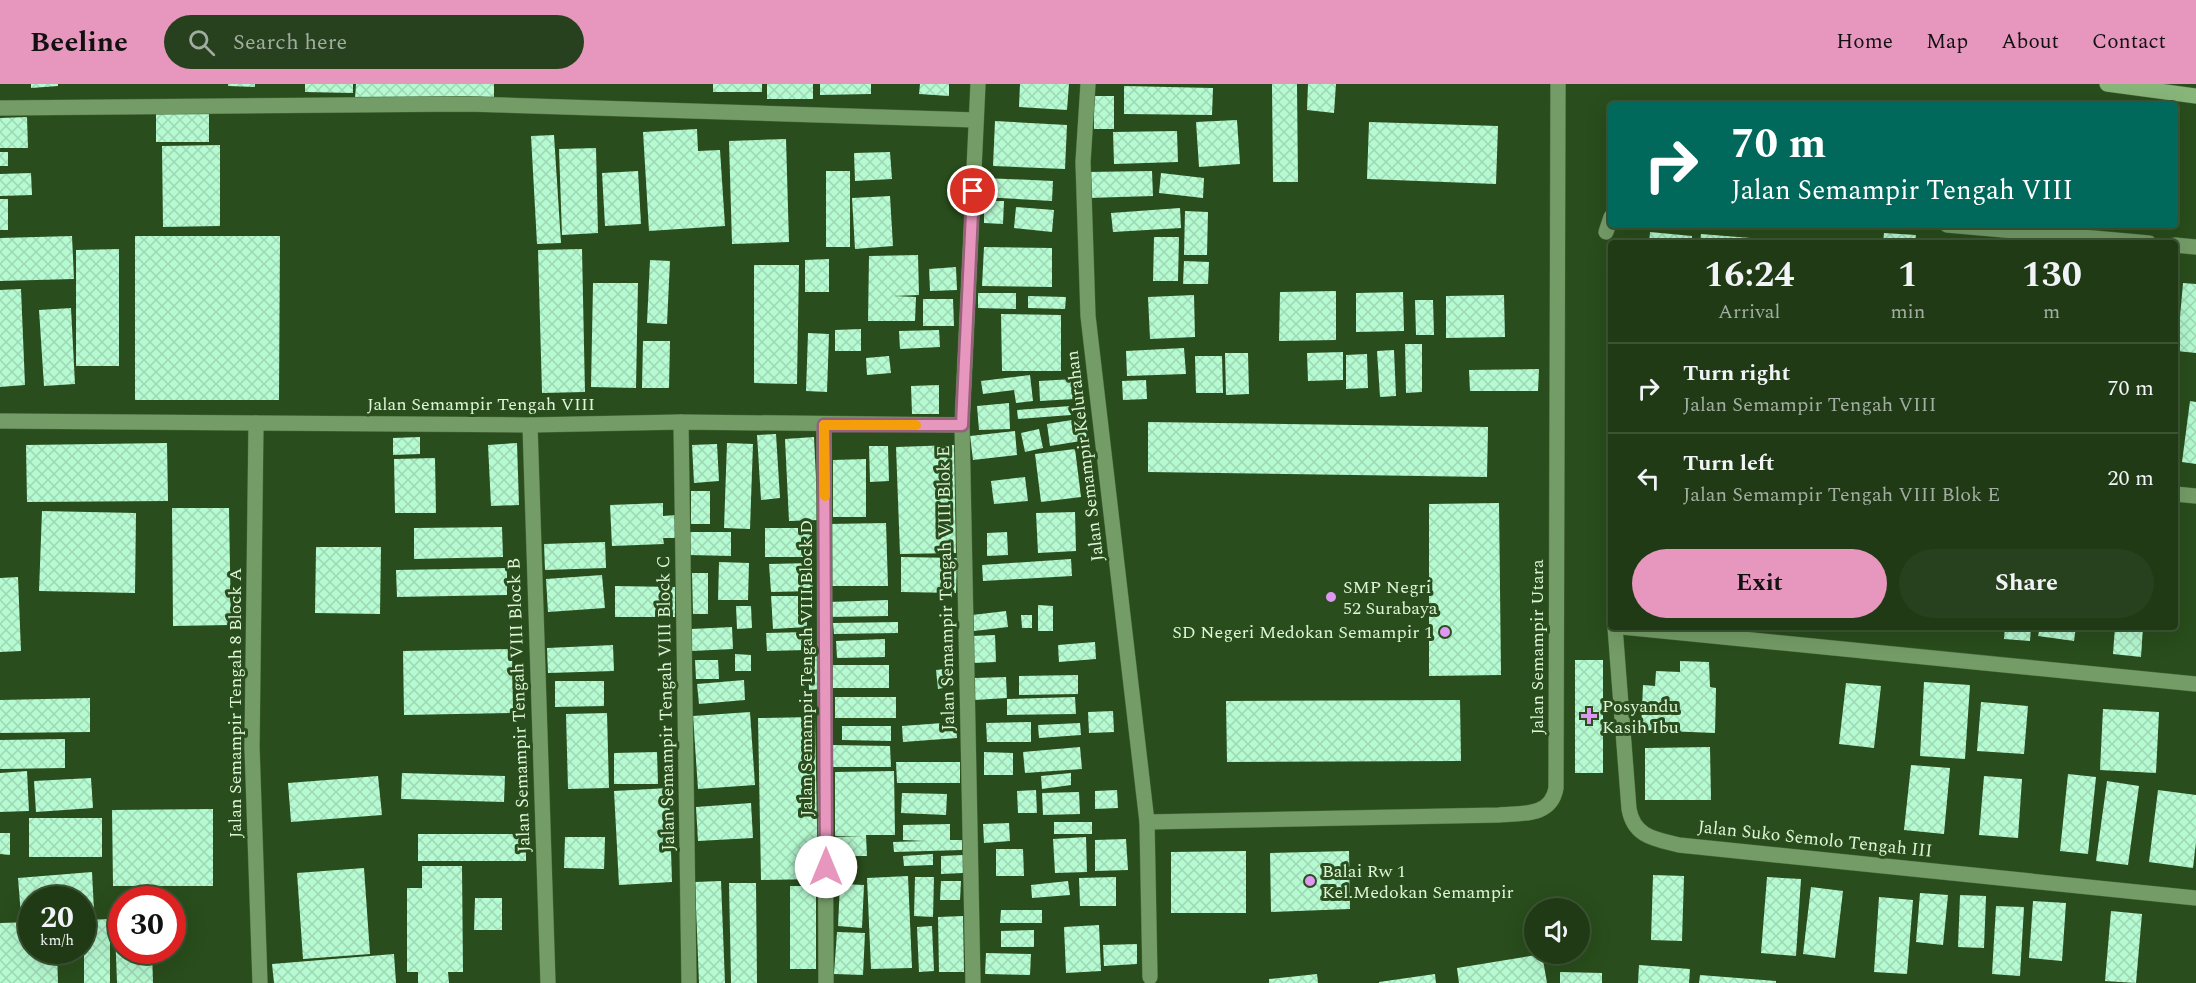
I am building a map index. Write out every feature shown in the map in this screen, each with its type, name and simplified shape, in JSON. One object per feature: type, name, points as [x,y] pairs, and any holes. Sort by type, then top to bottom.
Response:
[{"type":"main road","points":[[2107,84],[2196,96]]},
{"type":"street","name":"Jalan Semampir Tengah VIII Blok E","points":[[973,983],[962,425],[978,84]]},
{"type":"street","name":"Jalan Semampir Kelurahan","points":[[1088,84],[1083,162],[1088,316],[1147,822],[1150,977]]},
{"type":"street","name":"Jalan Semampir Utara","points":[[1147,822],[1498,815],[1539,811],[1550,803],[1556,788],[1558,84]]},
{"type":"street","points":[[0,108],[467,104],[976,120]]},
{"type":"street","points":[[1606,232],[1608,226]]},
{"type":"street","points":[[1981,228],[2116,240]]},
{"type":"street","points":[[2178,245],[2196,247]]},
{"type":"street","name":"Jalan Semampir Tengah VIII","points":[[0,422],[962,425]]},
{"type":"street","name":"Jalan Semampir Tengah 8 Block A","points":[[256,423],[252,747],[260,983]]},
{"type":"street","name":"Jalan Semampir Tengah VIII Block C","points":[[681,423],[689,983]]},
{"type":"street","name":"Jalan Semampir Tengah VIII Block B","points":[[530,425],[548,983]]},
{"type":"street","name":"Jalan Semampir Tengah VIII Block D","points":[[824,425],[826,983]]},
{"type":"street","points":[[2178,494],[2196,496]]},
{"type":"street","name":"Jalan Suko Semolo Tengah III","points":[[1615,630],[1631,821],[1651,838],[1679,845],[2196,898]]},
{"type":"street","points":[[1652,630],[2196,684]]},
{"type":"building","points":[[31,84],[58,84],[58,86],[31,88]]},
{"type":"building","points":[[228,84],[255,84],[255,87],[228,86]]},
{"type":"building","points":[[305,84],[353,84],[353,93],[305,92]]},
{"type":"building","points":[[356,84],[494,84],[494,102],[355,99]]},
{"type":"building","points":[[713,84],[762,84],[762,92],[713,92]]},
{"type":"building","points":[[767,84],[813,84],[813,99],[767,99]]},
{"type":"building","points":[[820,84],[871,84],[871,94],[820,95]]},
{"type":"building","points":[[920,84],[949,84],[949,96],[919,94]]},
{"type":"building","points":[[1020,84],[1069,84],[1067,110],[1019,107]]},
{"type":"building","points":[[1272,84],[1297,84],[1298,182],[1273,182]]},
{"type":"building","points":[[1308,84],[1336,84],[1334,113],[1307,110]]},
{"type":"building","points":[[1124,86],[1213,88],[1212,115],[1124,114]]},
{"type":"building","points":[[1094,96],[1114,96],[1114,129],[1094,129]]},
{"type":"building","points":[[156,112],[209,112],[209,142],[156,142]]},
{"type":"building","points":[[27,117],[28,148],[0,148],[0,118]]},
{"type":"building","points":[[1237,120],[1240,164],[1199,167],[1196,122]]},
{"type":"building","points":[[995,121],[1067,125],[1065,169],[993,166]]},
{"type":"building","points":[[1369,122],[1498,126],[1496,184],[1367,179]]},
{"type":"building","points":[[697,129],[698,151],[720,150],[725,226],[649,231],[643,132]]},
{"type":"building","points":[[1177,131],[1178,162],[1114,164],[1113,132]]},
{"type":"building","points":[[554,135],[561,243],[537,244],[531,136]]},
{"type":"building","points":[[786,139],[789,242],[732,244],[729,141]]},
{"type":"building","points":[[220,145],[220,226],[163,227],[162,146]]},
{"type":"building","points":[[596,148],[598,233],[562,235],[559,149]]},
{"type":"building","points":[[0,152],[8,152],[8,166],[0,166]]},
{"type":"building","points":[[890,152],[892,179],[855,181],[854,153]]},
{"type":"building","points":[[638,171],[641,224],[605,226],[602,173]]},
{"type":"building","points":[[826,171],[850,171],[850,247],[826,247]]},
{"type":"building","points":[[1152,171],[1153,196],[1088,198],[1087,172]]},
{"type":"building","points":[[31,173],[32,195],[0,196],[0,174]]},
{"type":"building","points":[[1161,173],[1204,178],[1203,198],[1159,193]]},
{"type":"building","points":[[985,178],[1053,181],[1052,201],[984,197]]},
{"type":"building","points":[[890,196],[893,246],[855,249],[852,198]]},
{"type":"building","points":[[0,199],[8,199],[8,230],[0,230]]},
{"type":"building","points":[[984,201],[1004,201],[1003,224],[984,223]]},
{"type":"building","points":[[1016,207],[1054,210],[1052,232],[1014,228]]},
{"type":"building","points":[[1180,208],[1181,228],[1113,232],[1111,213]]},
{"type":"building","points":[[1185,211],[1208,212],[1207,255],[1184,255]]},
{"type":"building","points":[[1650,232],[1692,236],[1692,240],[1649,240]]},
{"type":"building","points":[[1884,233],[1916,235],[1915,240],[1883,240]]},
{"type":"building","points":[[1701,234],[1763,239],[1763,240],[1700,240]]},
{"type":"building","points":[[72,236],[74,279],[0,281],[0,238]]},
{"type":"building","points":[[135,236],[280,236],[279,400],[135,400]]},
{"type":"building","points":[[1154,237],[1179,237],[1178,281],[1153,281]]},
{"type":"building","points":[[984,247],[1052,248],[1052,287],[982,286]]},
{"type":"building","points":[[119,249],[119,366],[76,366],[76,250]]},
{"type":"building","points":[[582,249],[585,392],[542,393],[538,250]]},
{"type":"building","points":[[918,255],[919,295],[893,296],[916,297],[915,321],[868,321],[869,256]]},
{"type":"building","points":[[829,259],[829,292],[805,292],[805,260]]},
{"type":"building","points":[[650,260],[670,261],[667,324],[647,323]]},
{"type":"building","points":[[1184,261],[1209,262],[1208,284],[1183,284]]},
{"type":"building","points":[[754,265],[799,265],[797,384],[754,383]]},
{"type":"building","points":[[956,267],[957,290],[930,291],[929,269]]},
{"type":"building","points":[[593,283],[638,283],[636,388],[591,387]]},
{"type":"building","points":[[2183,283],[2196,284],[2196,353],[2178,351]]},
{"type":"building","points":[[21,289],[25,385],[0,387],[0,290]]},
{"type":"building","points":[[1336,291],[1336,340],[1279,341],[1280,292]]},
{"type":"building","points":[[1403,292],[1404,331],[1356,332],[1356,293]]},
{"type":"building","points":[[978,293],[1016,293],[1016,309],[978,308]]},
{"type":"building","points":[[1194,295],[1195,337],[1150,339],[1148,297]]},
{"type":"building","points":[[1504,295],[1505,337],[1446,338],[1446,296]]},
{"type":"building","points":[[1028,296],[1066,297],[1065,309],[1028,308]]},
{"type":"building","points":[[923,299],[953,299],[954,326],[923,326]]},
{"type":"building","points":[[1415,300],[1433,300],[1434,335],[1416,335]]},
{"type":"building","points":[[71,308],[75,384],[44,386],[39,310]]},
{"type":"building","points":[[1001,314],[1061,315],[1061,371],[1002,371]]},
{"type":"building","points":[[861,329],[861,351],[835,351],[835,330]]},
{"type":"building","points":[[939,330],[940,347],[900,349],[899,331]]},
{"type":"building","points":[[808,333],[829,334],[827,392],[806,391]]},
{"type":"building","points":[[643,341],[670,341],[669,388],[642,388]]},
{"type":"building","points":[[1405,344],[1422,344],[1422,392],[1406,393]]},
{"type":"building","points":[[1184,348],[1186,374],[1127,376],[1126,351]]},
{"type":"building","points":[[1394,350],[1396,396],[1380,397],[1377,351]]},
{"type":"building","points":[[1343,352],[1343,380],[1308,381],[1307,353]]},
{"type":"building","points":[[1225,353],[1248,353],[1249,394],[1226,395]]},
{"type":"building","points":[[1367,354],[1368,388],[1346,389],[1346,355]]},
{"type":"building","points":[[889,356],[891,373],[867,375],[866,358]]},
{"type":"building","points":[[1195,356],[1222,356],[1223,393],[1196,393]]},
{"type":"building","points":[[1539,369],[1538,391],[1470,391],[1469,370]]},
{"type":"building","points":[[1030,375],[1033,401],[1016,403],[1014,390],[983,394],[981,381]]},
{"type":"building","points":[[1073,379],[1074,399],[1040,401],[1039,381]]},
{"type":"building","points":[[1146,380],[1147,399],[1123,400],[1122,381]]},
{"type":"building","points":[[939,385],[939,414],[912,414],[911,386]]},
{"type":"building","points":[[2190,401],[2196,402],[2196,464],[2182,462]]},
{"type":"building","points":[[1009,403],[1010,429],[979,430],[977,406]]},
{"type":"building","points":[[1070,406],[1071,415],[1018,419],[1017,410]]},
{"type":"building","points":[[1084,418],[1087,440],[1050,446],[1047,424]]},
{"type":"building","points":[[1148,422],[1488,427],[1487,477],[1148,472]]},
{"type":"building","points":[[1039,429],[1043,448],[1025,452],[1021,433]]},
{"type":"building","points":[[1015,431],[1017,455],[973,460],[970,436]]},
{"type":"building","points":[[776,434],[780,498],[761,500],[757,435]]},
{"type":"building","points":[[420,437],[420,454],[393,455],[393,438]]},
{"type":"building","points":[[814,437],[818,520],[789,521],[785,439]]},
{"type":"building","points":[[167,443],[168,501],[27,502],[26,445]]},
{"type":"building","points":[[517,443],[519,505],[491,506],[488,445]]},
{"type":"building","points":[[727,443],[753,444],[750,529],[724,528]]},
{"type":"building","points":[[717,444],[719,481],[694,483],[692,445]]},
{"type":"building","points":[[954,445],[956,553],[900,554],[896,447]]},
{"type":"building","points":[[869,446],[888,446],[889,481],[870,482]]},
{"type":"building","points":[[1075,449],[1081,497],[1041,502],[1035,454]]},
{"type":"building","points":[[435,458],[436,513],[395,513],[394,459]]},
{"type":"building","points":[[866,459],[866,517],[833,517],[833,460]]},
{"type":"building","points":[[1025,477],[1028,501],[994,504],[991,481]]},
{"type":"building","points":[[691,491],[710,491],[710,524],[691,524]]},
{"type":"building","points":[[663,503],[663,516],[676,515],[677,538],[663,538],[664,544],[612,546],[610,505]]},
{"type":"building","points":[[1499,503],[1501,675],[1429,676],[1429,504]]},
{"type":"building","points":[[172,508],[229,508],[231,625],[173,626]]},
{"type":"building","points":[[42,511],[136,513],[135,593],[39,591]]},
{"type":"building","points":[[1075,512],[1076,551],[1038,553],[1036,513]]},
{"type":"building","points":[[886,523],[888,586],[828,586],[828,524]]},
{"type":"building","points":[[502,527],[503,557],[414,559],[414,528]]},
{"type":"building","points":[[765,528],[812,528],[812,557],[765,557]]},
{"type":"building","points":[[690,532],[731,532],[731,556],[689,555]]},
{"type":"building","points":[[1007,532],[1008,555],[987,556],[987,533]]},
{"type":"building","points":[[605,542],[606,568],[545,570],[544,544]]},
{"type":"building","points":[[316,547],[381,547],[380,614],[315,613]]},
{"type":"building","points":[[901,557],[957,558],[956,593],[901,592]]},
{"type":"building","points":[[1071,559],[1072,576],[983,581],[982,565]]},
{"type":"building","points":[[719,562],[749,563],[748,600],[718,600]]},
{"type":"building","points":[[812,563],[813,591],[771,592],[769,564]]},
{"type":"building","points":[[507,568],[507,595],[397,597],[396,570]]},
{"type":"building","points":[[692,573],[708,573],[708,614],[693,614]]},
{"type":"building","points":[[602,575],[605,608],[548,612],[546,579]]},
{"type":"building","points":[[18,577],[21,651],[0,652],[0,578]]},
{"type":"building","points":[[615,586],[675,587],[675,617],[615,617]]},
{"type":"building","points":[[771,596],[806,596],[807,627],[773,629]]},
{"type":"building","points":[[888,600],[888,616],[828,617],[828,602]]},
{"type":"building","points":[[1038,605],[1053,606],[1053,631],[1038,631]]},
{"type":"building","points":[[736,606],[751,606],[752,628],[737,629]]},
{"type":"building","points":[[1006,611],[1008,627],[974,631],[972,615]]},
{"type":"building","points":[[1021,615],[1032,615],[1032,628],[1022,628]]},
{"type":"building","points":[[898,622],[898,633],[834,634],[833,623]]},
{"type":"building","points":[[732,627],[733,649],[692,651],[691,629]]},
{"type":"building","points":[[2005,630],[2031,630],[2030,641],[2004,639]]},
{"type":"building","points":[[2039,630],[2076,630],[2074,641],[2038,636]]},
{"type":"building","points":[[2115,630],[2143,630],[2141,657],[2113,654]]},
{"type":"building","points":[[807,632],[807,650],[767,651],[766,633]]},
{"type":"building","points":[[995,635],[996,662],[973,663],[972,636]]},
{"type":"building","points":[[885,639],[885,657],[837,658],[836,641]]},
{"type":"building","points":[[1095,642],[1096,659],[1059,662],[1058,645]]},
{"type":"building","points":[[613,645],[614,671],[548,673],[547,648]]},
{"type":"building","points":[[512,649],[513,713],[404,715],[403,651]]},
{"type":"building","points":[[808,649],[820,649],[821,689],[809,690]]},
{"type":"building","points":[[735,654],[751,655],[751,671],[735,671]]},
{"type":"building","points":[[695,660],[718,660],[719,679],[696,679]]},
{"type":"building","name":"Posyandu Kasih Ibu","points":[[1575,660],[1603,660],[1603,773],[1575,773]]},
{"type":"building","points":[[1680,661],[1709,662],[1710,687],[1716,688],[1715,733],[1641,730],[1643,685],[1655,686],[1656,671],[1680,672]]},
{"type":"building","points":[[832,665],[889,665],[889,688],[833,688]]},
{"type":"building","points":[[945,669],[948,687],[938,689],[936,670]]},
{"type":"building","points":[[1078,675],[1078,694],[1019,695],[1019,676]]},
{"type":"building","points":[[1006,677],[1007,698],[975,700],[974,678]]},
{"type":"building","points":[[744,680],[745,700],[699,704],[697,684]]},
{"type":"building","points":[[555,681],[604,681],[604,706],[555,707]]},
{"type":"building","points":[[1924,682],[1970,685],[1965,759],[1920,756]]},
{"type":"building","points":[[1846,683],[1881,686],[1874,748],[1839,744]]},
{"type":"building","points":[[835,697],[896,697],[896,718],[835,718]]},
{"type":"building","points":[[1075,697],[1076,714],[1007,715],[1007,699]]},
{"type":"building","points":[[90,698],[90,732],[0,733],[0,700]]},
{"type":"building","points":[[1460,700],[1461,761],[1227,762],[1226,701]]},
{"type":"building","points":[[1981,702],[2028,706],[2024,754],[1977,751]]},
{"type":"building","points":[[2103,709],[2159,712],[2156,773],[2100,770]]},
{"type":"building","points":[[1113,711],[1114,732],[1089,733],[1088,712]]},
{"type":"building","points":[[750,712],[755,785],[698,789],[693,716]]},
{"type":"building","points":[[607,713],[609,788],[568,789],[566,714]]},
{"type":"building","points":[[815,717],[818,879],[761,880],[758,718]]},
{"type":"building","points":[[956,722],[957,738],[903,742],[902,726]]},
{"type":"building","points":[[1031,722],[1031,742],[987,742],[986,723]]},
{"type":"building","points":[[1080,723],[1081,735],[1039,738],[1038,725]]},
{"type":"building","points":[[842,726],[891,726],[891,741],[842,740]]},
{"type":"building","points":[[65,739],[65,768],[0,769],[0,740]]},
{"type":"building","points":[[832,745],[890,746],[891,767],[832,767]]},
{"type":"building","points":[[1080,747],[1082,769],[1025,773],[1023,752]]},
{"type":"building","points":[[1710,747],[1711,800],[1645,800],[1645,748]]},
{"type":"building","points":[[657,752],[658,784],[614,784],[614,753]]},
{"type":"building","points":[[984,752],[1013,753],[1013,775],[984,775]]},
{"type":"building","points":[[896,762],[960,762],[960,783],[897,783]]},
{"type":"building","points":[[1911,765],[1950,768],[1944,834],[1904,830]]},
{"type":"building","points":[[27,771],[29,811],[0,812],[0,773]]},
{"type":"building","points":[[894,771],[895,835],[866,835],[867,856],[833,856],[833,837],[863,836],[835,836],[835,772]]},
{"type":"building","points":[[402,773],[505,776],[504,802],[401,799]]},
{"type":"building","points":[[1071,773],[1071,785],[1042,789],[1041,776]]},
{"type":"building","points":[[2068,774],[2096,777],[2088,854],[2060,851]]},
{"type":"building","points":[[378,776],[382,815],[291,822],[288,783]]},
{"type":"building","points":[[1984,776],[2022,779],[2018,838],[1979,835]]},
{"type":"building","points":[[91,778],[93,808],[36,812],[34,781]]},
{"type":"building","points":[[2107,781],[2139,786],[2128,865],[2096,861]]},
{"type":"building","points":[[669,788],[672,882],[619,885],[614,791]]},
{"type":"building","points":[[1036,790],[1037,813],[1018,813],[1017,791]]},
{"type":"building","points":[[1117,790],[1118,808],[1095,809],[1095,791]]},
{"type":"building","points":[[2158,790],[2196,795],[2196,842],[2193,868],[2149,862]]},
{"type":"building","points":[[1079,792],[1080,814],[1043,815],[1042,793]]},
{"type":"building","points":[[902,793],[947,794],[946,815],[901,813]]},
{"type":"building","points":[[751,803],[753,838],[698,841],[696,807]]},
{"type":"building","points":[[213,809],[213,886],[113,886],[112,810]]},
{"type":"building","points":[[29,818],[102,818],[102,857],[29,857]]},
{"type":"building","points":[[1054,822],[1092,822],[1092,834],[1054,834]]},
{"type":"building","points":[[1009,823],[1010,841],[984,843],[983,824]]},
{"type":"building","points":[[950,824],[950,840],[962,840],[962,850],[894,852],[893,842],[925,841],[903,840],[903,825]]},
{"type":"building","points":[[0,833],[10,833],[10,855],[0,854]]},
{"type":"building","points":[[418,834],[526,834],[526,861],[418,861]]},
{"type":"building","points":[[565,837],[605,837],[604,869],[564,868]]},
{"type":"building","points":[[1086,837],[1087,872],[1055,873],[1053,839]]},
{"type":"building","points":[[1126,839],[1128,870],[1095,871],[1095,840]]},
{"type":"building","points":[[996,849],[1023,849],[1024,876],[996,876]]},
{"type":"building","points":[[1246,851],[1246,913],[1171,913],[1171,852]]},
{"type":"building","name":"Balai Rw 1 Kel.Medokan Semampir","points":[[1349,851],[1350,909],[1271,912],[1270,853]]},
{"type":"building","points":[[933,854],[933,865],[904,866],[903,856]]},
{"type":"building","points":[[963,855],[963,873],[941,874],[941,856]]},
{"type":"building","points":[[422,866],[462,866],[463,972],[448,972],[449,983],[418,983],[418,972],[407,972],[407,888],[422,888]]},
{"type":"building","points":[[364,868],[370,954],[303,959],[297,873]]},
{"type":"building","points":[[92,872],[93,886],[19,886],[18,878]]},
{"type":"building","points":[[1653,875],[1684,876],[1682,941],[1651,940]]},
{"type":"building","points":[[908,876],[912,968],[871,969],[867,878]]},
{"type":"building","points":[[915,877],[934,877],[933,917],[914,916]]},
{"type":"building","points":[[1116,877],[1116,906],[1080,906],[1079,878]]},
{"type":"building","points":[[1767,877],[1801,879],[1796,956],[1761,953]]},
{"type":"building","points":[[721,881],[725,983],[699,983],[695,882]]},
{"type":"building","points":[[941,881],[961,881],[960,900],[940,900]]},
{"type":"building","points":[[1068,881],[1070,895],[1032,898],[1031,885]]},
{"type":"building","points":[[729,883],[756,883],[757,983],[731,983]]},
{"type":"building","points":[[840,884],[864,885],[862,928],[838,926]]},
{"type":"building","points":[[790,886],[816,886],[816,969],[790,969]]},
{"type":"building","points":[[1811,887],[1843,891],[1835,958],[1803,954]]},
{"type":"building","points":[[1920,893],[1948,895],[1943,945],[1916,942]]},
{"type":"building","points":[[1960,895],[1986,896],[1984,948],[1958,947]]},
{"type":"building","points":[[1879,897],[1913,900],[1907,974],[1874,972]]},
{"type":"building","points":[[475,898],[502,898],[502,930],[474,930]]},
{"type":"building","points":[[2033,901],[2066,903],[2062,961],[2029,958]]},
{"type":"building","points":[[1996,906],[2024,907],[2020,976],[1992,974]]},
{"type":"building","points":[[1001,910],[1042,910],[1042,923],[1000,923]]},
{"type":"building","points":[[2111,911],[2142,914],[2136,983],[2105,981]]},
{"type":"building","points":[[963,916],[964,972],[939,972],[938,917]]},
{"type":"building","points":[[108,919],[110,983],[84,983],[84,964],[96,964],[96,920]]},
{"type":"building","points":[[18,922],[18,964],[57,964],[58,983],[0,983],[0,923]]},
{"type":"building","points":[[1099,925],[1101,971],[1066,973],[1064,927]]},
{"type":"building","points":[[932,926],[934,971],[919,972],[917,927]]},
{"type":"building","points":[[1034,930],[1034,947],[1001,947],[1001,931]]},
{"type":"building","points":[[837,932],[865,933],[863,975],[834,974]]},
{"type":"building","points":[[1137,944],[1137,964],[1104,966],[1103,945]]},
{"type":"building","points":[[986,953],[1031,954],[1030,975],[985,974]]},
{"type":"building","points":[[394,954],[396,983],[274,983],[272,964]]},
{"type":"building","points":[[1524,957],[1524,964],[1544,964],[1547,983],[1459,983],[1457,968]]},
{"type":"building","points":[[116,964],[152,964],[153,983],[117,983]]},
{"type":"building","points":[[1639,965],[1690,969],[1689,983],[1638,983]]},
{"type":"building","points":[[1560,972],[1602,973],[1602,983],[1560,983]]},
{"type":"building","points":[[1317,974],[1318,983],[1269,983],[1269,979]]},
{"type":"building","points":[[1435,974],[1436,983],[1379,983],[1379,982]]},
{"type":"building","points":[[1700,975],[1776,981],[1776,983],[1699,983]]},
{"type":"slow traffic","points":[[825,496],[824,425],[916,425]]},
{"type":"place","name":"SMP Negri 52 Surabaya","points":[[1331,597]]},
{"type":"place","name":"SD Negeri Medokan Semampir 1","points":[[1445,632]]},
{"type":"place","name":"Posyandu Kasih Ibu","points":[[1589,716]]},
{"type":"place","name":"Balai Rw 1 Kel.Medokan Semampir","points":[[1310,881]]},
{"type":"route","points":[[826,867],[824,425],[962,425],[973,191]]}]
